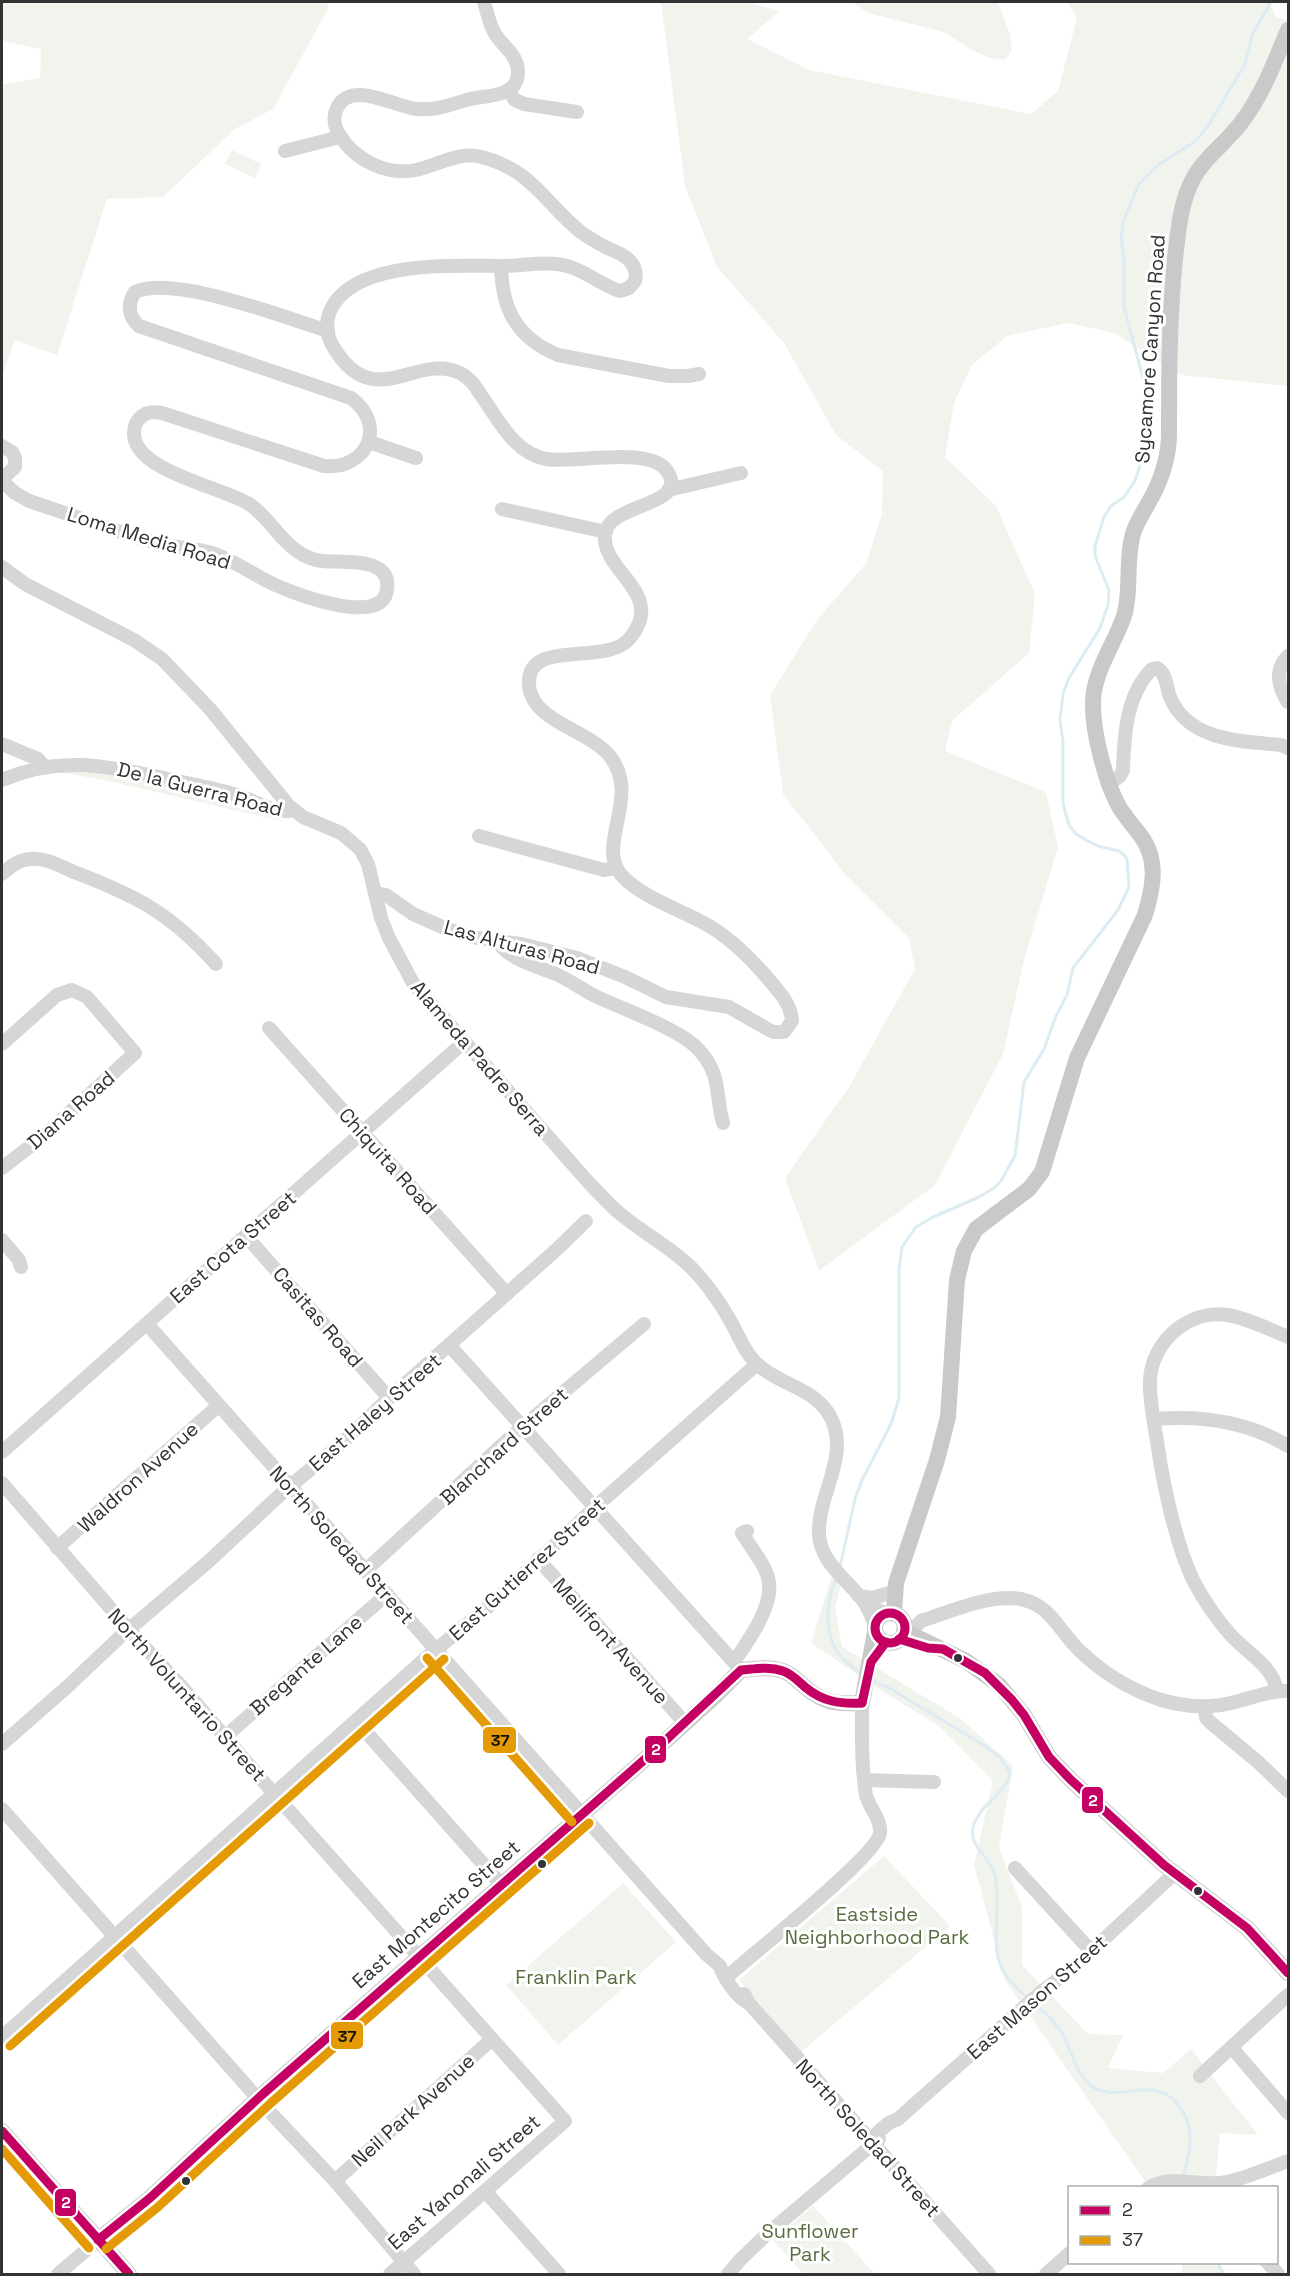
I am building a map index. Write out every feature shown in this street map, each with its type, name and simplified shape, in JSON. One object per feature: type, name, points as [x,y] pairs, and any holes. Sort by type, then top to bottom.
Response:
[{"type":"main road","name":"Sycamore Canyon Road","points":[[891,1626],[892,1588],[945,1430],[953,1363],[957,1280],[966,1245],[983,1222],[1029,1189],[1042,1172],[1077,1058],[1145,915],[1150,898],[1154,872],[1149,851],[1117,804],[1094,723],[1093,700],[1098,674],[1125,611],[1133,533],[1158,484],[1166,460],[1169,437],[1172,301],[1177,242],[1183,206],[1196,172],[1233,133],[1253,105],[1288,30]]},
{"type":"main road","points":[[737,1665],[775,1669],[793,1676],[808,1690],[827,1701],[839,1704],[862,1702],[871,1662],[891,1626]]},
{"type":"main road","points":[[891,1626],[923,1626],[939,1648]]},
{"type":"main road","points":[[891,1626],[928,1648],[939,1648],[966,1660],[999,1685],[1024,1715],[1049,1757],[1071,1780],[1175,1874],[1247,1928],[1288,1973]]},
{"type":"main road","name":"East Montecito Street","points":[[98,2240],[150,2198],[258,2098],[685,1723],[737,1665]]},
{"type":"main road","points":[[2,2131],[129,2274]]},
{"type":"street","points":[[484,2],[495,33],[517,62],[517,78],[508,90],[496,95],[434,109],[416,109],[355,94],[342,101],[336,110],[335,126],[340,136],[357,155],[378,167],[391,171],[417,170],[462,156],[483,158],[520,173],[541,190],[580,231],[594,241],[626,257],[634,266],[636,276],[633,285],[620,291],[587,273],[556,264],[438,266],[370,278],[356,284],[339,297],[328,317],[329,340],[346,364],[363,376],[394,378],[441,368],[458,372],[472,383],[516,443],[533,455],[554,459],[598,457],[648,460],[663,466],[667,471],[670,481],[668,490]]},
{"type":"street","points":[[508,90],[515,100],[524,104],[577,112]]},
{"type":"street","points":[[285,151],[340,136]]},
{"type":"street","points":[[501,266],[504,291],[512,318],[517,327],[544,350],[558,355],[669,376],[699,374]]},
{"type":"street","points":[[328,330],[236,302],[189,291],[145,289],[135,292],[129,305],[132,318],[144,328],[351,398],[360,404],[366,414],[370,424],[369,442],[416,458]]},
{"type":"street","name":"Loma Media Road","points":[[2,480],[15,493],[29,501],[152,542],[210,553],[232,561],[271,583],[302,595],[321,601],[363,608],[376,606],[384,597],[387,582],[381,571],[366,564],[322,561],[302,554],[248,503],[154,463],[138,448],[134,432],[140,417],[149,412],[162,413],[324,466],[334,467],[346,465],[356,459],[369,442]]},
{"type":"street","points":[[2,447],[12,452],[16,464],[2,480]]},
{"type":"street","points":[[479,836],[604,870],[616,868],[612,849],[622,804],[619,773],[605,751],[538,707],[529,684],[533,670],[545,658],[564,654],[615,650],[624,644],[637,628],[640,619],[640,600],[606,543],[606,532],[614,518],[633,508],[657,501],[668,490],[741,472]]},
{"type":"street","points":[[502,509],[606,532]]},
{"type":"street","name":"Alameda Padre Serra","points":[[2,567],[25,584],[134,640],[162,659],[210,709],[294,810],[341,834],[360,849],[368,864],[381,918],[393,947],[413,983],[571,1163],[618,1212],[678,1256],[699,1276],[724,1309],[749,1356],[757,1364],[816,1399],[832,1418],[837,1434],[836,1457],[821,1508],[820,1542],[829,1561],[861,1598],[891,1626]]},
{"type":"street","points":[[1288,656],[1280,667],[1278,675],[1288,702]]},
{"type":"street","points":[[1110,783],[1120,776],[1123,770],[1127,720],[1140,686],[1152,669],[1157,668],[1164,673],[1170,698],[1183,717],[1194,725],[1216,736],[1281,745],[1288,748]]},
{"type":"street","points":[[2,744],[38,759],[44,766]]},
{"type":"street","name":"De la Guerra Road","points":[[2,780],[44,766],[70,763],[102,765],[234,794],[280,812],[294,810]]},
{"type":"street","points":[[2,874],[10,866],[24,860],[36,859],[49,862],[139,899],[178,926],[216,964]]},
{"type":"street","name":"Las Alturas Road","points":[[375,893],[386,895],[413,914],[439,926],[477,938],[534,947],[577,958],[666,997],[729,1007],[773,1032],[779,1033],[788,1029],[792,1021],[787,1003],[743,950],[706,924],[652,897],[630,883],[616,868]]},
{"type":"street","points":[[498,941],[500,946],[524,961],[560,976],[595,996],[692,1043],[705,1058],[715,1075],[723,1123]]},
{"type":"street","name":"Diana Road","points":[[2,1044],[57,995],[72,990],[87,997],[135,1053],[46,1134],[3,1165]]},
{"type":"street","name":"Chiquita Road","points":[[269,1028],[507,1294]]},
{"type":"street","name":"East Cota Street","points":[[2,1452],[464,1042]]},
{"type":"street","name":"East Haley Street","points":[[2,1744],[68,1687],[129,1629],[342,1443],[586,1221]]},
{"type":"street","name":"Casitas Road","points":[[246,1236],[389,1398]]},
{"type":"street","points":[[2,1239],[20,1260],[21,1267]]},
{"type":"street","points":[[923,1626],[972,1605],[999,1599],[1032,1602],[1046,1610],[1082,1653],[1117,1680],[1159,1699],[1205,1707],[1283,1691],[1269,1672],[1238,1643],[1217,1618],[1189,1569],[1166,1494],[1150,1390],[1152,1367],[1165,1340],[1182,1325],[1207,1316],[1223,1315],[1251,1322],[1288,1337]]},
{"type":"street","name":"North Soledad Street","points":[[147,1324],[706,1954],[706,1961],[726,1977],[731,1988],[742,2001],[748,2002],[874,2140],[989,2274]]},
{"type":"street","name":"Blanchard Street","points":[[366,1570],[522,1428],[644,1324]]},
{"type":"street","points":[[450,1346],[737,1665],[770,1598],[771,1588],[766,1570],[742,1533],[747,1531]]},
{"type":"street","name":"East Gutierrez Street","points":[[2,2037],[436,1650],[488,1607],[594,1508],[757,1364]]},
{"type":"street","name":"Waldron Avenue","points":[[57,1548],[218,1406]]},
{"type":"street","points":[[1154,1419],[1192,1417],[1225,1421],[1258,1431],[1288,1446]]},
{"type":"street","name":"North Voluntario Street","points":[[2,1483],[565,2121]]},
{"type":"street","name":"Mellifont Avenue","points":[[538,1559],[685,1723]]},
{"type":"street","points":[[861,1598],[872,1598],[892,1588]]},
{"type":"street","name":"Bregante Lane","points":[[226,1736],[387,1594]]},
{"type":"street","points":[[726,1977],[809,1907],[876,1844],[880,1827],[867,1799],[864,1780],[862,1702]]},
{"type":"street","points":[[1205,1707],[1206,1718],[1288,1791]]},
{"type":"street","points":[[357,1722],[501,1884]]},
{"type":"street","points":[[864,1780],[934,1782]]},
{"type":"street","points":[[2,1809],[414,2274]]},
{"type":"street","points":[[1015,1868],[1091,1952]]},
{"type":"street","name":"East Mason Street","points":[[728,2274],[740,2260],[874,2140],[882,2139],[898,2119],[1040,1993],[1091,1952],[1175,1874]]},
{"type":"street","points":[[1200,2076],[1288,1995]]},
{"type":"street","name":"Neil Park Avenue","points":[[334,2181],[492,2039]]},
{"type":"street","points":[[1232,2048],[1288,2113]]},
{"type":"street","name":"East Yanonali Street","points":[[390,2274],[565,2121]]},
{"type":"street","points":[[1151,2186],[1168,2181],[1226,2185],[1288,2162]]},
{"type":"street","points":[[486,2192],[559,2274]]},
{"type":"street","name":"East Montecito Street","points":[[58,2274],[98,2240]]},
{"type":"street","points":[[1046,2274],[1068,2255]]},
{"type":"street","name":"East Mason Street","points":[[721,2274],[721,2271],[733,2261],[740,2260]]},
{"type":"green space","points":[[2,2],[329,2],[328,9],[273,109],[235,129],[163,197],[107,199],[57,355],[15,340],[2,376],[2,85],[40,78],[41,49],[2,41]]},
{"type":"green space","points":[[661,2],[746,2],[779,11],[747,39],[809,70],[1031,114],[1058,91],[1077,18],[1067,2],[1270,2],[1275,16],[1288,21],[1288,386],[1181,375],[1114,333],[1068,323],[1007,336],[972,365],[954,403],[945,457],[996,506],[1035,594],[1029,653],[952,721],[945,751],[1046,792],[1058,847],[1024,960],[1003,1054],[935,1185],[819,1271],[785,1178],[849,1087],[915,969],[909,938],[845,874],[783,794],[770,695],[817,620],[867,562],[882,513],[883,471],[836,435],[784,343],[717,267],[685,186]]},
{"type":"green space","points":[[852,2],[998,2],[1010,35],[1012,50],[1005,60],[989,58],[944,32],[868,13]]},
{"type":"green space","points":[[232,150],[261,164],[255,178],[225,164]]},
{"type":"green space","points":[[102,771],[230,799],[286,822],[104,780],[64,773],[42,772]]},
{"type":"green space","points":[[832,1576],[841,1585],[835,1607],[842,1647],[961,1719],[1013,1766],[999,1847],[1022,1908],[1022,1965],[1088,2034],[1123,2035],[1108,2068],[1163,2073],[1191,2049],[1258,2135],[1220,2133],[1215,2186],[1148,2186],[1005,1980],[974,1865],[993,1781],[938,1725],[880,1690],[811,1643]]},
{"type":"green space","name":"Eastside Neighborhood Park","points":[[884,1856],[950,1926],[801,2052],[739,1980]]},
{"type":"green space","name":"Franklin Park","points":[[623,1883],[676,1942],[558,2045],[506,1985]]},
{"type":"green space","name":"Sunflower Park","points":[[813,2206],[875,2274],[803,2274],[773,2240]]},
{"type":"green space","points":[[1182,2264],[1218,2264],[1224,2274],[1182,2274]]},
{"type":"waterway","points":[[840,1567],[855,1499],[862,1480],[891,1424],[899,1398],[899,1270],[902,1247],[916,1227],[979,1197],[1001,1181],[1015,1156],[1024,1082],[1044,1049],[1056,1016],[1067,995],[1073,968],[1118,910],[1129,887],[1127,859],[1124,855],[1119,851],[1098,846],[1086,840],[1076,834],[1069,825],[1063,804],[1063,742],[1060,720],[1063,694],[1069,678],[1100,628],[1108,605],[1109,590],[1095,556],[1095,546],[1104,517],[1111,506],[1124,497],[1135,481],[1145,450],[1149,400],[1124,307],[1124,260],[1121,238],[1123,222],[1139,184],[1158,165],[1196,141],[1208,126],[1245,64],[1253,33],[1271,2]]},
{"type":"waterway","points":[[835,1581],[828,1608],[833,1645],[842,1657],[863,1675]]},
{"type":"waterway","points":[[871,1680],[891,1689],[985,1746],[1000,1757],[1010,1772],[1005,1785],[976,1819],[973,1835],[977,1847],[993,1869],[995,1876],[997,1887],[996,1937],[999,1961],[1008,1979],[1028,1998]]},
{"type":"waterway","points":[[1035,2004],[1060,2031],[1084,2079],[1096,2089],[1111,2092],[1155,2091],[1165,2094],[1176,2102],[1187,2120],[1190,2138],[1183,2176]]},
{"type":"waterway","points":[[1218,2264],[1224,2274]]},
{"type":"transit line","name":"2","points":[[890,1613],[896,1614],[904,1622],[905,1628],[904,1634],[896,1642],[890,1643],[884,1642],[876,1634],[875,1628],[876,1622],[884,1614],[890,1613]]},
{"type":"transit line","name":"2","points":[[899,1639],[928,1648],[943,1649],[985,1673],[1012,1700],[1024,1715],[1049,1757],[1071,1780],[1164,1865],[1247,1928],[1288,1973]]},
{"type":"transit line","name":"2","points":[[862,1703],[871,1662],[886,1642]]},
{"type":"transit line","name":"37","points":[[427,1658],[572,1822]]},
{"type":"transit line","name":"37","points":[[10,2046],[444,1659]]},
{"type":"transit line","name":"2","points":[[98,2240],[150,2198],[264,2093],[652,1753],[741,1670],[778,1669],[825,1699],[862,1703]]},
{"type":"transit line","name":"37","points":[[106,2249],[158,2207],[272,2102],[589,1823]]},
{"type":"transit line","name":"2","points":[[2,2131],[129,2274]]},
{"type":"transit line","name":"37","points":[[2,2149],[89,2248]]}]
